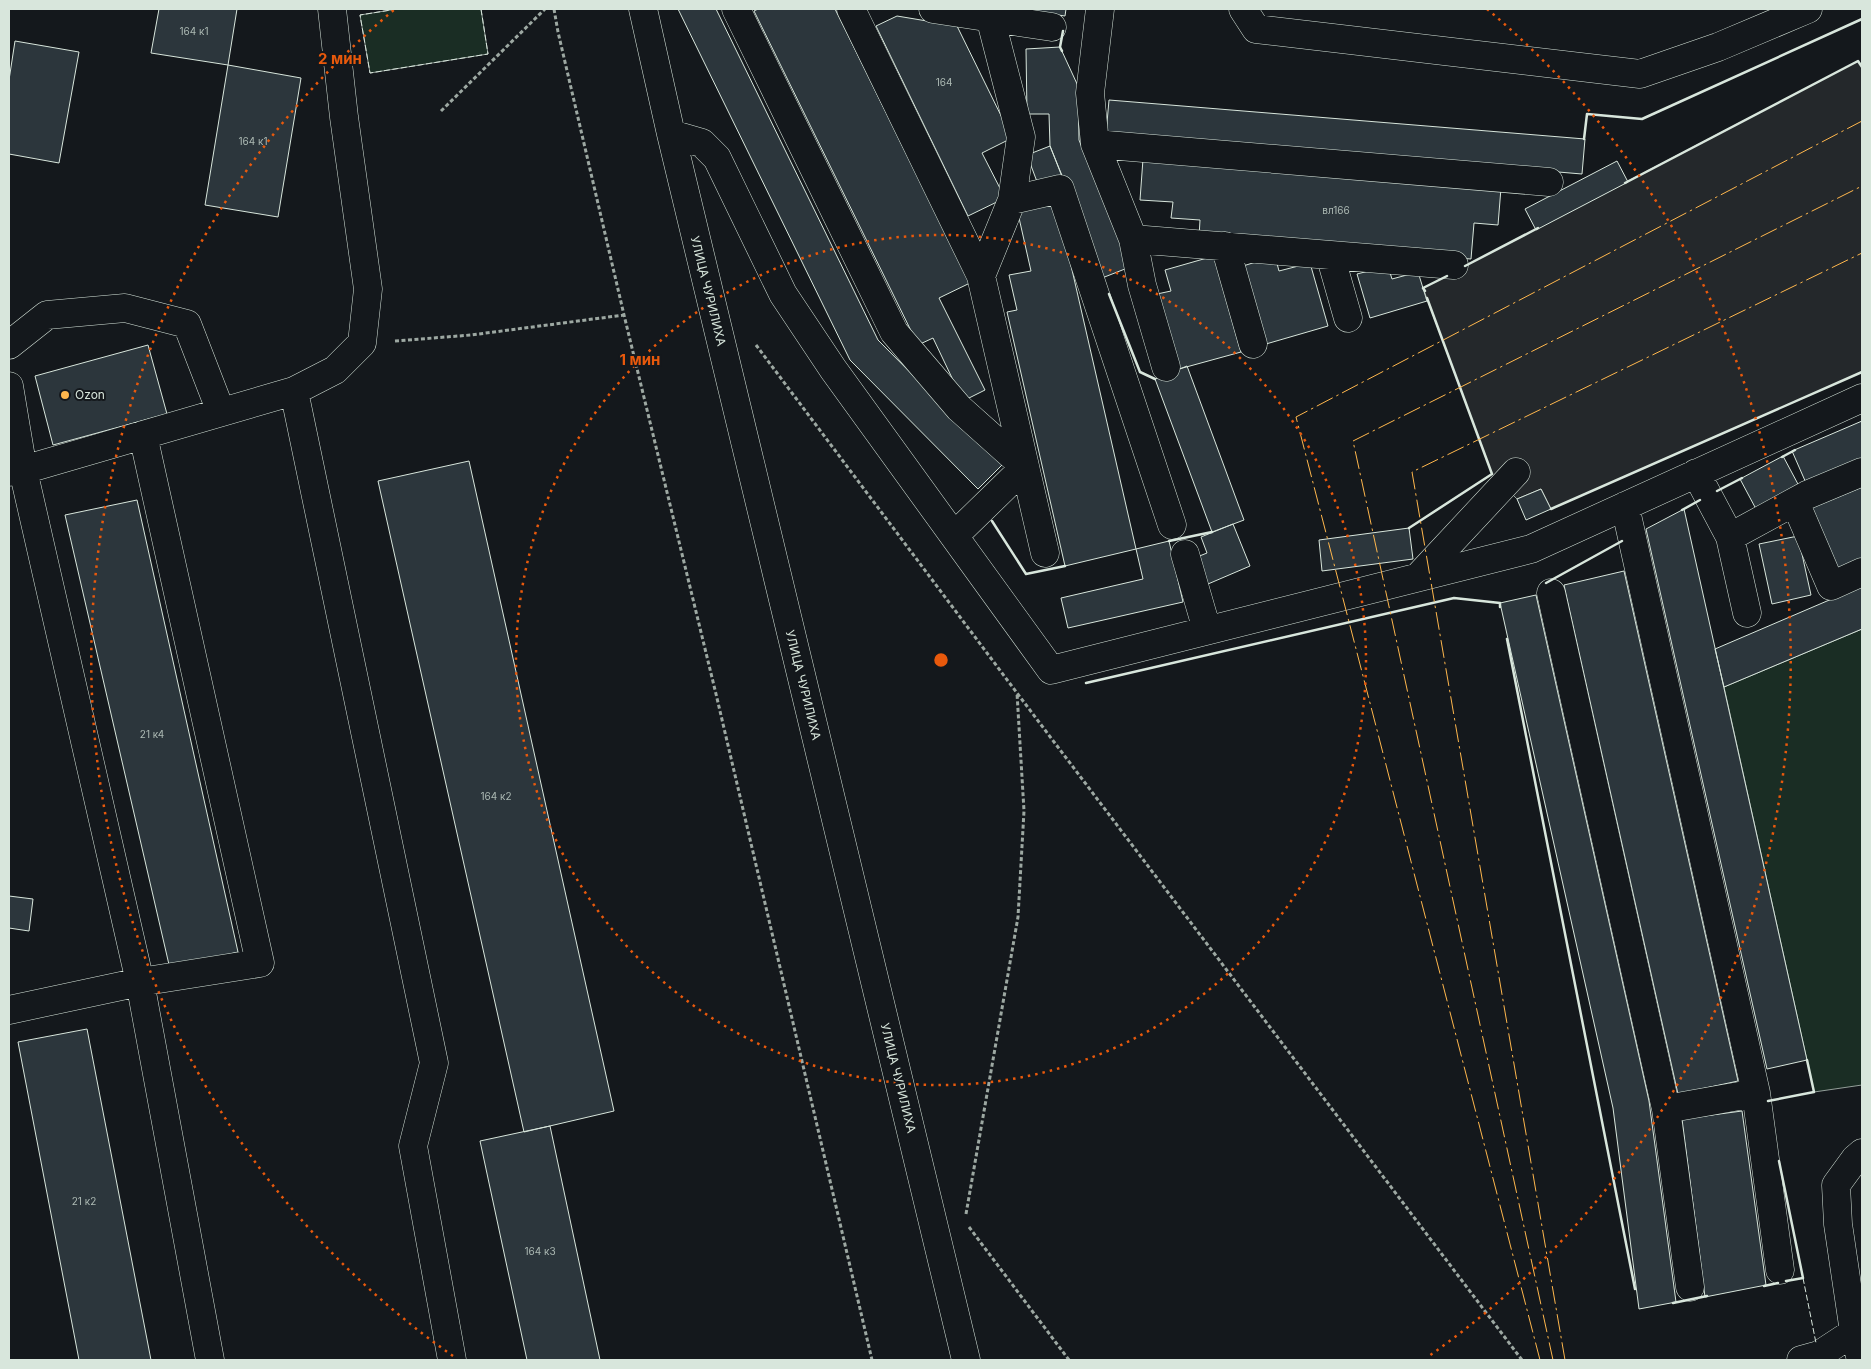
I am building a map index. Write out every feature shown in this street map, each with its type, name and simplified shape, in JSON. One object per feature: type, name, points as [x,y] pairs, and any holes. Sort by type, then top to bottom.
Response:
[{"type":"street","points":[[16,471],[294,391],[335,370],[362,343],[368,289],[344,116],[332,9]]},
{"type":"street","name":"УЛИЦА ЧУРИЛИХА","points":[[643,9],[671,134],[966,1360]]},
{"type":"street","points":[[736,9],[894,332],[958,408],[1025,467]]},
{"type":"street","points":[[851,9],[981,276],[1045,553]]},
{"type":"street","points":[[933,9],[1052,26]]},
{"type":"street","points":[[1100,9],[1090,93],[1095,144],[1133,238],[1142,285],[1166,367]]},
{"type":"street","points":[[1243,9],[1256,29],[1640,74],[1718,47],[1801,12]]},
{"type":"street","points":[[1755,9],[1801,12]]},
{"type":"street","points":[[981,276],[1012,200],[1021,137],[990,17]]},
{"type":"street","points":[[671,134],[702,144],[717,158],[783,294],[833,370],[1051,670],[1420,576],[1531,550],[1862,398]]},
{"type":"street","points":[[1095,144],[1549,182]]},
{"type":"street","points":[[1012,200],[1060,189],[1172,525]]},
{"type":"street","points":[[1133,238],[1454,265]]},
{"type":"street","points":[[1225,246],[1253,344]]},
{"type":"street","points":[[1330,255],[1348,318]]},
{"type":"street","points":[[9,345],[47,315],[126,308],[187,324],[221,412]]},
{"type":"street","points":[[9,386],[16,471],[140,982],[210,1360]]},
{"type":"street","points":[[294,391],[434,1063],[413,1146],[452,1360]]},
{"type":"street","points":[[9,1010],[140,982],[260,963],[143,435]]},
{"type":"street","points":[[954,536],[1025,467]]},
{"type":"street","points":[[1420,576],[1516,472]]},
{"type":"street","points":[[1730,537],[1796,502],[1862,472]]},
{"type":"street","points":[[1696,473],[1730,537],[1747,613]]},
{"type":"street","points":[[1796,502],[1831,586],[1862,572]]},
{"type":"street","points":[[1625,506],[1756,1092],[1780,1270]]},
{"type":"street","points":[[1184,554],[1207,630]]},
{"type":"street","points":[[1551,593],[1666,1109],[1690,1287]]},
{"type":"street","points":[[1666,1109],[1756,1092]]},
{"type":"street","points":[[1861,1360],[1854,1332],[1838,1224],[1836,1185],[1862,1152]]},
{"type":"street","points":[[1802,1360],[1819,1355],[1854,1332]]},
{"type":"path","points":[[441,112],[545,9]]},
{"type":"path","points":[[554,9],[624,315],[714,685],[872,1360]]},
{"type":"path","points":[[362,343],[471,335],[624,315]]},
{"type":"path","points":[[752,338],[1017,693],[1522,1360]]},
{"type":"path","points":[[1017,693],[1024,811],[1018,917],[964,1221],[1069,1360]]},
{"type":"green space","points":[[397,9],[481,9],[488,54],[370,73],[360,15]]},
{"type":"green space","points":[[1862,629],[1862,1085],[1814,1092],[1724,687]]},
{"type":"shaded area","points":[[1858,61],[1862,67],[1862,372],[1551,509],[1541,489],[1517,499],[1492,474],[1423,288]]},
{"type":"building","points":[[159,9],[237,9],[228,65],[151,53]]},
{"type":"building","points":[[678,9],[716,9],[878,340],[1002,465],[978,489],[850,360]]},
{"type":"building","points":[[758,9],[835,9],[970,283],[939,298],[985,390],[963,401],[933,338],[918,345],[754,11]]},
{"type":"building","points":[[1018,9],[1066,9],[1065,16]]},
{"type":"building","points":[[897,16],[957,26],[1012,138],[982,153],[1005,198],[968,216],[876,26]]},
{"type":"building","points":[[15,41],[79,52],[59,163],[9,154],[9,80]]},
{"type":"building","points":[[1060,47],[1078,86],[1079,140],[1130,267],[1102,278],[1050,146],[1049,114],[1027,114],[1026,49]]},
{"type":"building","points":[[228,65],[301,78],[278,217],[205,205]]},
{"type":"building","points":[[1109,100],[1585,139],[1582,174],[1106,134]]},
{"type":"building","points":[[1050,146],[1063,178],[1039,187],[1027,155]]},
{"type":"building","points":[[1143,159],[1501,188],[1498,225],[1474,223],[1471,259],[1199,237],[1200,220],[1171,218],[1173,202],[1140,200]]},
{"type":"building","points":[[1617,161],[1628,182],[1536,230],[1525,209]]},
{"type":"building","points":[[1056,200],[1136,549],[1065,566],[1007,312],[1017,310],[1009,275],[1031,271],[1017,209]]},
{"type":"building","points":[[1214,256],[1241,352],[1179,369],[1157,294],[1171,291],[1165,270]]},
{"type":"building","points":[[1275,256],[1279,271],[1310,263],[1328,326],[1266,344],[1243,266]]},
{"type":"building","points":[[1388,266],[1392,279],[1418,272],[1427,301],[1370,318],[1357,274]]},
{"type":"building","points":[[148,345],[167,414],[53,445],[35,376]]},
{"type":"building","points":[[1187,366],[1244,520],[1212,532],[1155,379]]},
{"type":"building","points":[[1862,421],[1862,459],[1806,483],[1792,451]]},
{"type":"building","points":[[1783,456],[1799,486],[1756,509],[1740,479]]},
{"type":"building","points":[[469,461],[614,1111],[524,1132],[378,481]]},
{"type":"building","points":[[1862,487],[1862,559],[1837,570],[1811,508]]},
{"type":"building","points":[[1541,489],[1551,509],[1526,520],[1517,499]]},
{"type":"building","points":[[137,500],[238,952],[170,969],[65,515]]},
{"type":"building","points":[[1684,509],[1807,1060],[1767,1069],[1646,529]]},
{"type":"building","points":[[1233,524],[1250,566],[1208,584],[1197,557],[1207,553],[1201,537]]},
{"type":"building","points":[[1409,528],[1413,559],[1322,571],[1319,540]]},
{"type":"building","points":[[1798,536],[1811,595],[1772,604],[1759,544]]},
{"type":"building","points":[[1169,541],[1183,602],[1068,628],[1061,598],[1143,579],[1136,549]]},
{"type":"building","points":[[1624,571],[1738,1081],[1678,1094],[1564,585]]},
{"type":"building","points":[[1862,586],[1862,629],[1724,687],[1715,649]]},
{"type":"building","points":[[1536,595],[1649,1101],[1676,1302],[1639,1309],[1613,1108],[1500,603]]},
{"type":"building","points":[[9,896],[33,899],[29,931],[9,928]]},
{"type":"building","points":[[87,1029],[151,1360],[79,1360],[18,1042]]},
{"type":"building","points":[[1742,1111],[1766,1285],[1705,1297],[1682,1119]]},
{"type":"building","points":[[550,1126],[600,1360],[527,1360],[480,1141]]},
{"type":"fence","points":[[397,9],[360,15],[370,73],[488,54],[481,9]]},
{"type":"fence","points":[[1803,1278],[1816,1343]]},
{"type":"wall","points":[[1584,139],[1587,114],[1642,119],[1862,19]]},
{"type":"wall","points":[[1062,51],[1060,47],[1063,31]]},
{"type":"wall","points":[[1625,183],[1858,61],[1862,67]]},
{"type":"wall","points":[[1465,266],[1538,228]]},
{"type":"wall","points":[[1425,291],[1423,288],[1447,276]]},
{"type":"wall","points":[[1109,294],[1140,372],[1155,379]]},
{"type":"wall","points":[[1409,528],[1492,474],[1427,298]]},
{"type":"wall","points":[[1551,509],[1862,372]]},
{"type":"wall","points":[[1782,457],[1795,450]]},
{"type":"wall","points":[[1717,491],[1742,478]]},
{"type":"wall","points":[[1682,510],[1700,500]]},
{"type":"wall","points":[[992,521],[1026,574],[1065,566]]},
{"type":"wall","points":[[1169,541],[1212,532]]},
{"type":"wall","points":[[1546,583],[1622,541]]},
{"type":"wall","points":[[1086,683],[1454,598],[1500,603],[1500,607]]},
{"type":"wall","points":[[1507,639],[1635,1289]]},
{"type":"wall","points":[[1768,1101],[1814,1092],[1807,1060]]},
{"type":"wall","points":[[1779,1161],[1803,1278],[1786,1281]]},
{"type":"wall","points":[[1764,1286],[1778,1283]]},
{"type":"wall","points":[[1673,1303],[1707,1296]]},
{"type":"power","points":[[1540,1360],[1296,417],[1862,121]]},
{"type":"power","points":[[1553,1360],[1353,441],[1862,186]]},
{"type":"power","points":[[1565,1360],[1412,472],[1862,253]]},
{"type":"place","name":"Ozon","points":[[65,395]]}]
